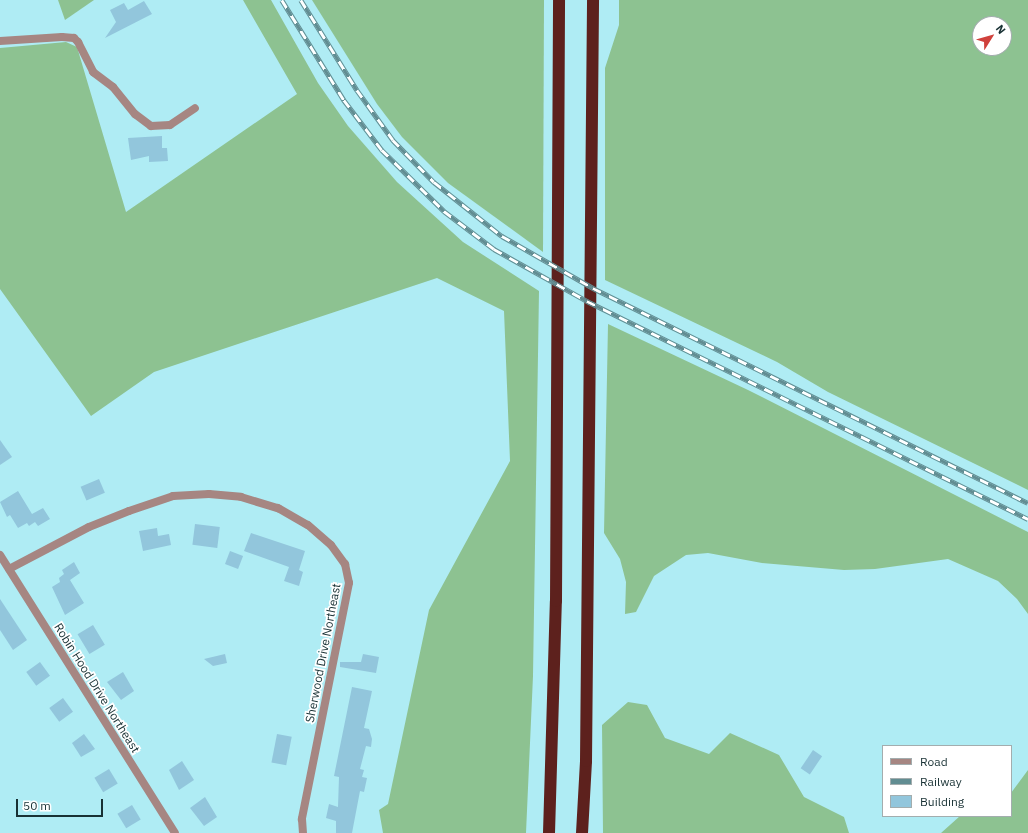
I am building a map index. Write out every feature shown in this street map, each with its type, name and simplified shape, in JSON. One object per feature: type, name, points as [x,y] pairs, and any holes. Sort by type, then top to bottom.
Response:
[{"type":"highway","points":[[549,833],[556,601],[558,0]]},
{"type":"highway","points":[[582,833],[586,761],[593,0]]},
{"type":"street","points":[[0,42],[74,38],[78,42],[93,72],[113,87],[135,114],[151,126],[170,125],[195,108]]},
{"type":"street","name":"Sherwood Drive Northeast","points":[[9,569],[89,527],[173,496],[194,495],[241,497],[278,508],[308,525],[331,545],[345,564],[349,583],[302,819],[303,833]]},
{"type":"street","name":"Robin Hood Drive Northeast","points":[[0,555],[175,833]]},
{"type":"green space","points":[[58,0],[94,0],[65,20]]},
{"type":"green space","points":[[243,0],[271,0],[318,83],[348,126],[397,182],[463,242],[539,291],[533,676],[526,833],[383,833],[379,810],[388,804],[429,610],[510,461],[504,311],[437,278],[154,372],[91,416],[0,289],[0,48],[66,42],[77,47],[126,212],[297,94]]},
{"type":"green space","points":[[312,0],[544,0],[543,252],[448,183],[402,137],[377,104]]},
{"type":"green space","points":[[619,0],[1028,0],[1028,490],[828,392],[777,362],[605,280],[605,68],[619,25]]},
{"type":"green space","points":[[608,324],[748,390],[1028,532],[1028,614],[1017,599],[998,581],[948,559],[875,569],[844,570],[762,563],[708,553],[686,555],[654,576],[636,612],[625,614],[626,582],[620,559],[604,533]]},
{"type":"green space","points":[[628,702],[647,705],[665,738],[709,754],[730,733],[779,755],[804,797],[844,817],[849,833],[603,833],[602,725]]},
{"type":"green space","points":[[1028,770],[1028,833],[941,833],[959,817],[1012,817],[1012,792]]},
{"type":"building","points":[[144,1],[152,14],[105,38],[116,22],[110,10],[124,3],[128,10]]},
{"type":"building","points":[[162,136],[162,148],[167,148],[168,161],[149,162],[149,156],[131,160],[128,138]]},
{"type":"building","points":[[0,440],[12,457],[0,465]]},
{"type":"building","points":[[99,479],[105,493],[86,501],[81,487]]},
{"type":"building","points":[[18,491],[32,514],[43,508],[50,519],[38,526],[35,522],[29,526],[27,523],[18,528],[10,515],[7,517],[0,502]]},
{"type":"building","points":[[195,524],[220,527],[217,548],[192,545]]},
{"type":"building","points":[[157,528],[158,536],[169,534],[171,545],[143,551],[139,531]]},
{"type":"building","points":[[251,533],[305,551],[299,570],[303,572],[299,586],[284,581],[289,567],[244,551]]},
{"type":"building","points":[[230,551],[243,556],[238,569],[225,564]]},
{"type":"building","points":[[74,562],[80,573],[70,580],[84,603],[65,615],[52,587],[60,582],[59,578],[64,574],[62,570]]},
{"type":"building","points":[[0,599],[27,640],[13,650],[0,630]]},
{"type":"building","points":[[93,625],[105,645],[89,654],[78,634]]},
{"type":"building","points":[[225,654],[227,663],[213,666],[204,659]]},
{"type":"building","points":[[363,654],[379,657],[376,673],[340,667],[340,662],[361,662]]},
{"type":"building","points":[[40,662],[50,676],[36,686],[26,672]]},
{"type":"building","points":[[123,672],[134,691],[121,700],[107,682]]},
{"type":"building","points":[[352,687],[372,691],[364,728],[369,729],[372,739],[371,747],[366,746],[360,769],[364,770],[362,777],[367,778],[364,792],[360,791],[352,833],[336,833],[336,821],[326,818],[329,804],[338,807],[339,777],[334,776]]},
{"type":"building","points":[[63,698],[73,712],[59,722],[49,708]]},
{"type":"building","points":[[84,734],[95,749],[81,757],[72,743]]},
{"type":"building","points":[[277,734],[292,737],[286,765],[271,762]]},
{"type":"building","points":[[813,750],[822,756],[810,774],[801,768]]},
{"type":"building","points":[[182,761],[194,780],[179,790],[169,770]]},
{"type":"building","points":[[109,769],[118,784],[103,792],[94,778]]},
{"type":"building","points":[[205,797],[217,817],[204,826],[190,808]]},
{"type":"building","points":[[132,805],[141,820],[126,828],[117,814]]},
{"type":"railway","points":[[282,0],[344,100],[382,150],[444,211],[494,249],[587,301],[1028,519]]},
{"type":"railway","points":[[301,0],[357,90],[393,140],[434,182],[502,236],[593,288],[1028,503]]}]
